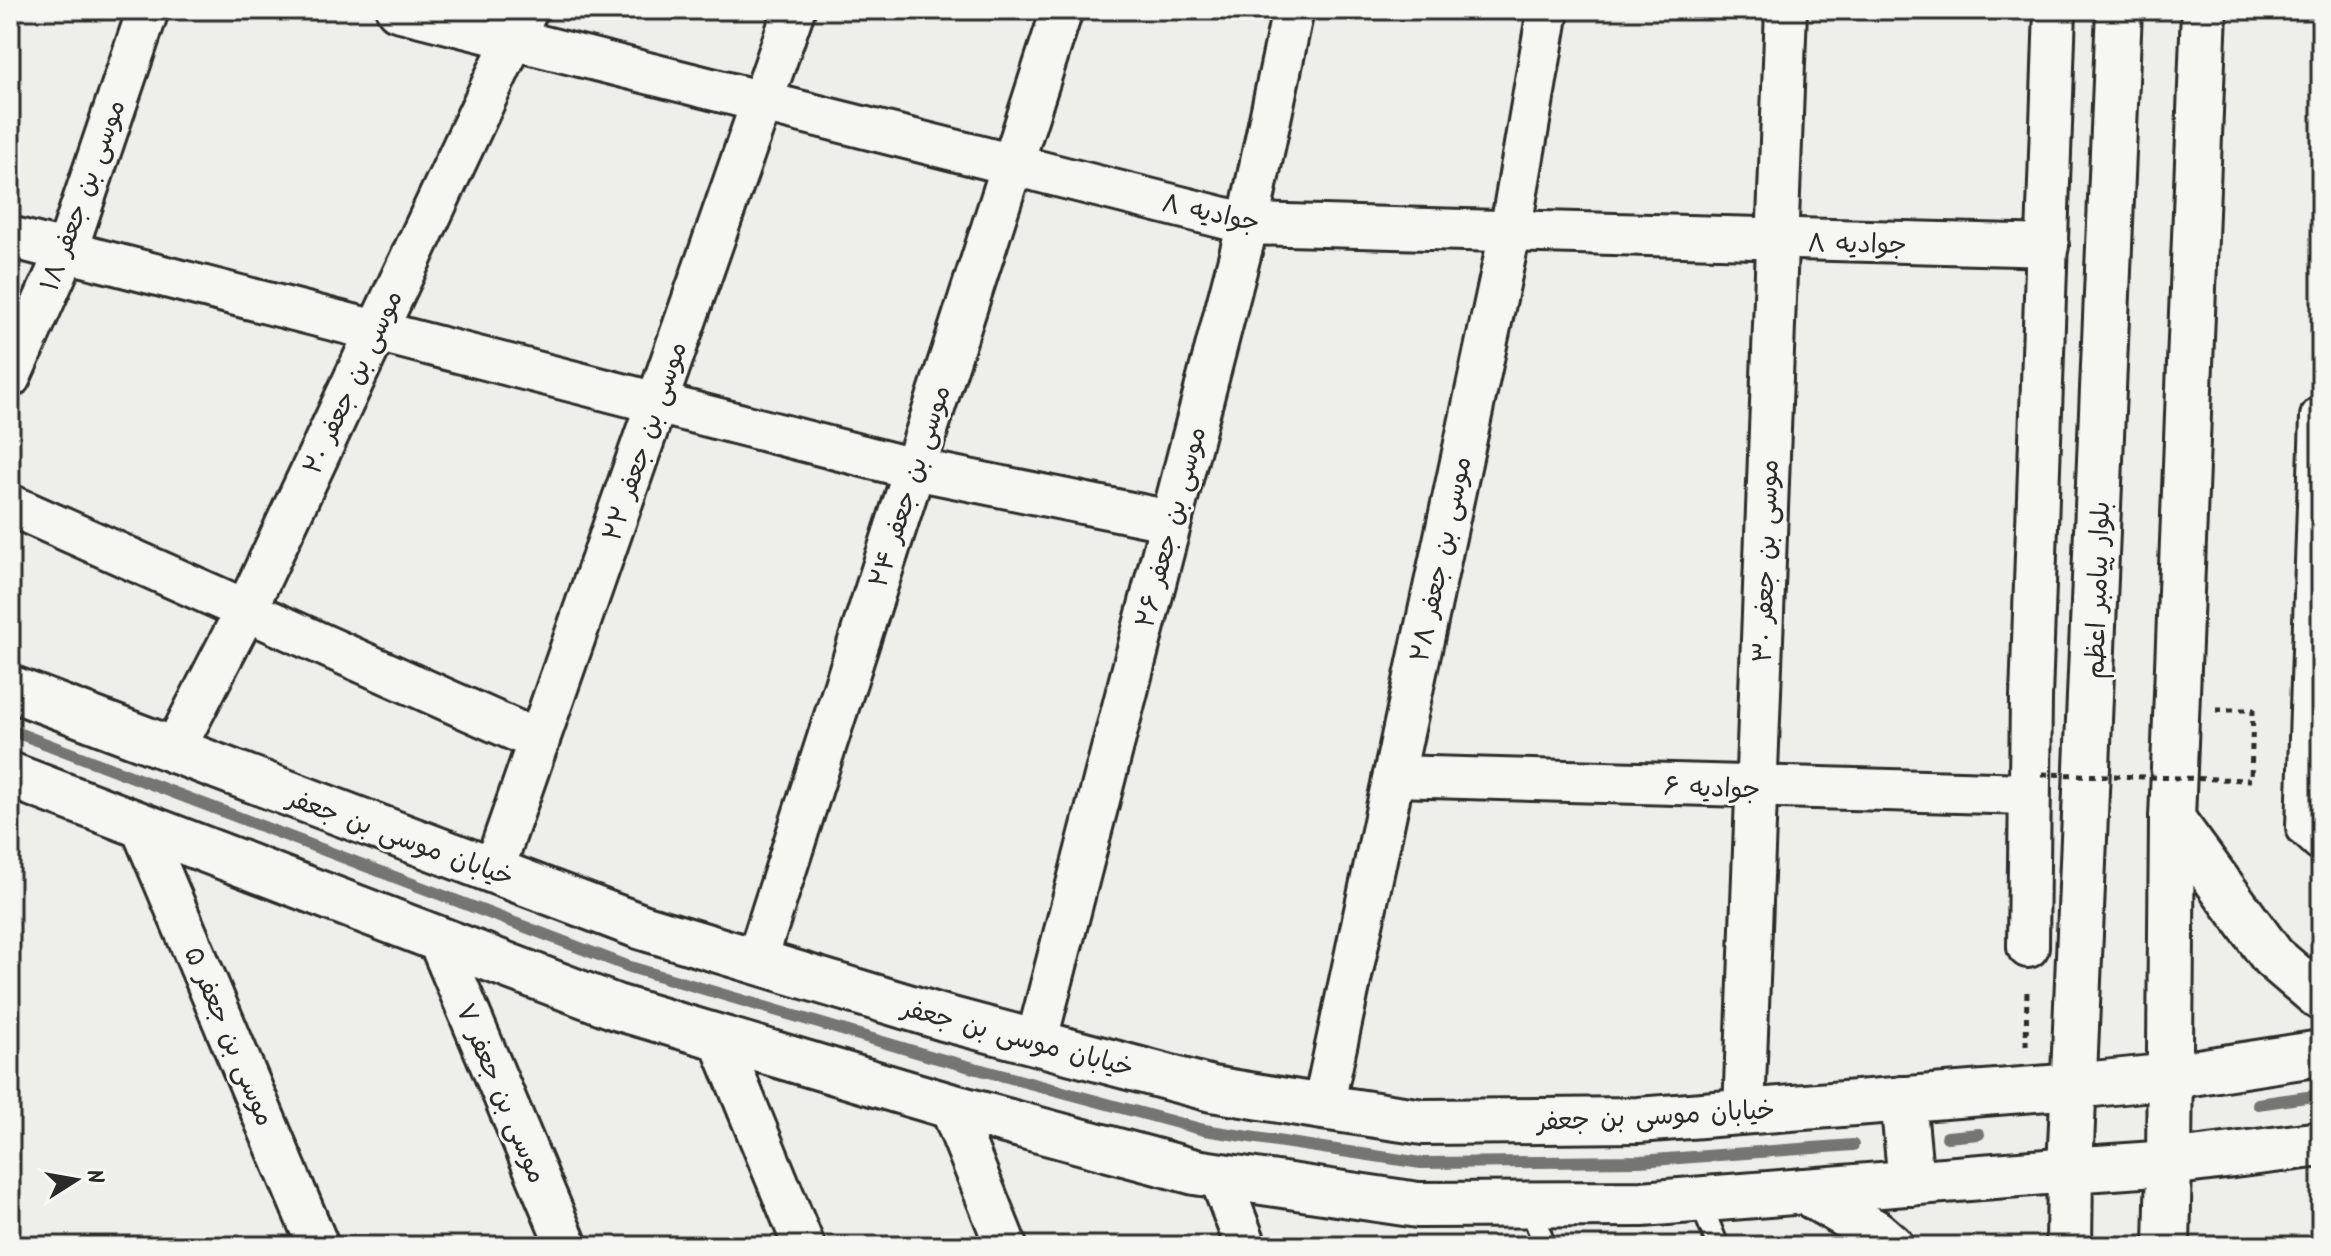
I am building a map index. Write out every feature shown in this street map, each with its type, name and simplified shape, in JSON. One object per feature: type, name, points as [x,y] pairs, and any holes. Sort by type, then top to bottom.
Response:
[{"type":"main road","name":"بلوار پیامبر اعظم","points":[[2069,1246],[2119,10]]},
{"type":"main road","points":[[2167,1246],[2172,1076],[2172,819],[2204,10]]},
{"type":"main road","name":"خیابان موسی بن جعفر","points":[[10,688],[642,927],[1036,1043],[1212,1089],[1323,1107],[1423,1122],[1638,1120],[2074,1086],[2172,1076],[2321,1053]]},
{"type":"main road","points":[[10,775],[616,1007],[950,1106],[1195,1172],[1418,1205],[1529,1205],[1699,1199],[1911,1183],[2169,1163],[2321,1144]]},
{"type":"main road","points":[[2172,819],[2273,957],[2321,998]]},
{"type":"main road","points":[[1903,1099],[1911,1183]]},
{"type":"main road","points":[[1804,1191],[1875,1232],[1891,1246]]},
{"type":"street","name":"موسی بن جعفر ۱۸","points":[[10,377],[67,249],[148,10]]},
{"type":"street","name":"جوادیه ۸","points":[[397,10],[520,24],[762,102],[1248,224],[1778,241],[2048,246]]},
{"type":"street","name":"موسی بن جعفر ۲۲","points":[[493,871],[794,10]]},
{"type":"street","name":"موسی بن جعفر ۲۴","points":[[756,962],[1062,10]]},
{"type":"street","name":"موسی بن جعفر ۲۶","points":[[1036,1043],[1248,224],[1293,10]]},
{"type":"street","name":"موسی بن جعفر ۲۸","points":[[1323,1107],[1510,233],[1548,10]]},
{"type":"street","name":"موسی بن جعفر ۳۰","points":[[1744,1112],[1786,10]]},
{"type":"street","points":[[2028,947],[2036,784],[2055,10]]},
{"type":"street","name":"موسی بن جعفر ۲۰","points":[[173,752],[246,610],[520,24]]},
{"type":"street","points":[[10,237],[67,249],[914,469],[1171,521]]},
{"type":"street","points":[[2321,417],[2317,644],[2307,827],[2321,840]]},
{"type":"street","points":[[10,505],[539,741]]},
{"type":"street","name":"جوادیه ۶","points":[[1394,776],[1756,789],[2036,784]]},
{"type":"street","name":"موسی بن جعفر ۵","points":[[141,826],[318,1246]]},
{"type":"street","name":"موسی بن جعفر ۷","points":[[438,939],[567,1246]]},
{"type":"street","points":[[719,1038],[804,1246]]},
{"type":"street","points":[[950,1106],[1006,1246]]},
{"type":"street","points":[[1219,1175],[1246,1246]]},
{"type":"lane","points":[[1699,1199],[1718,1246]]},
{"type":"lane","points":[[1529,1205],[1545,1246]]},
{"type":"path","points":[[2036,784],[2251,780],[2253,710]]},
{"type":"path","points":[[2026,1090],[2028,947]]},
{"type":"waterway","points":[[10,730],[630,967],[933,1057],[1204,1130],[1421,1163],[1640,1161],[1853,1145]]},
{"type":"waterway","points":[[2258,1104],[2321,1095]]},
{"type":"waterway","points":[[1947,1137],[1979,1134]]}]
